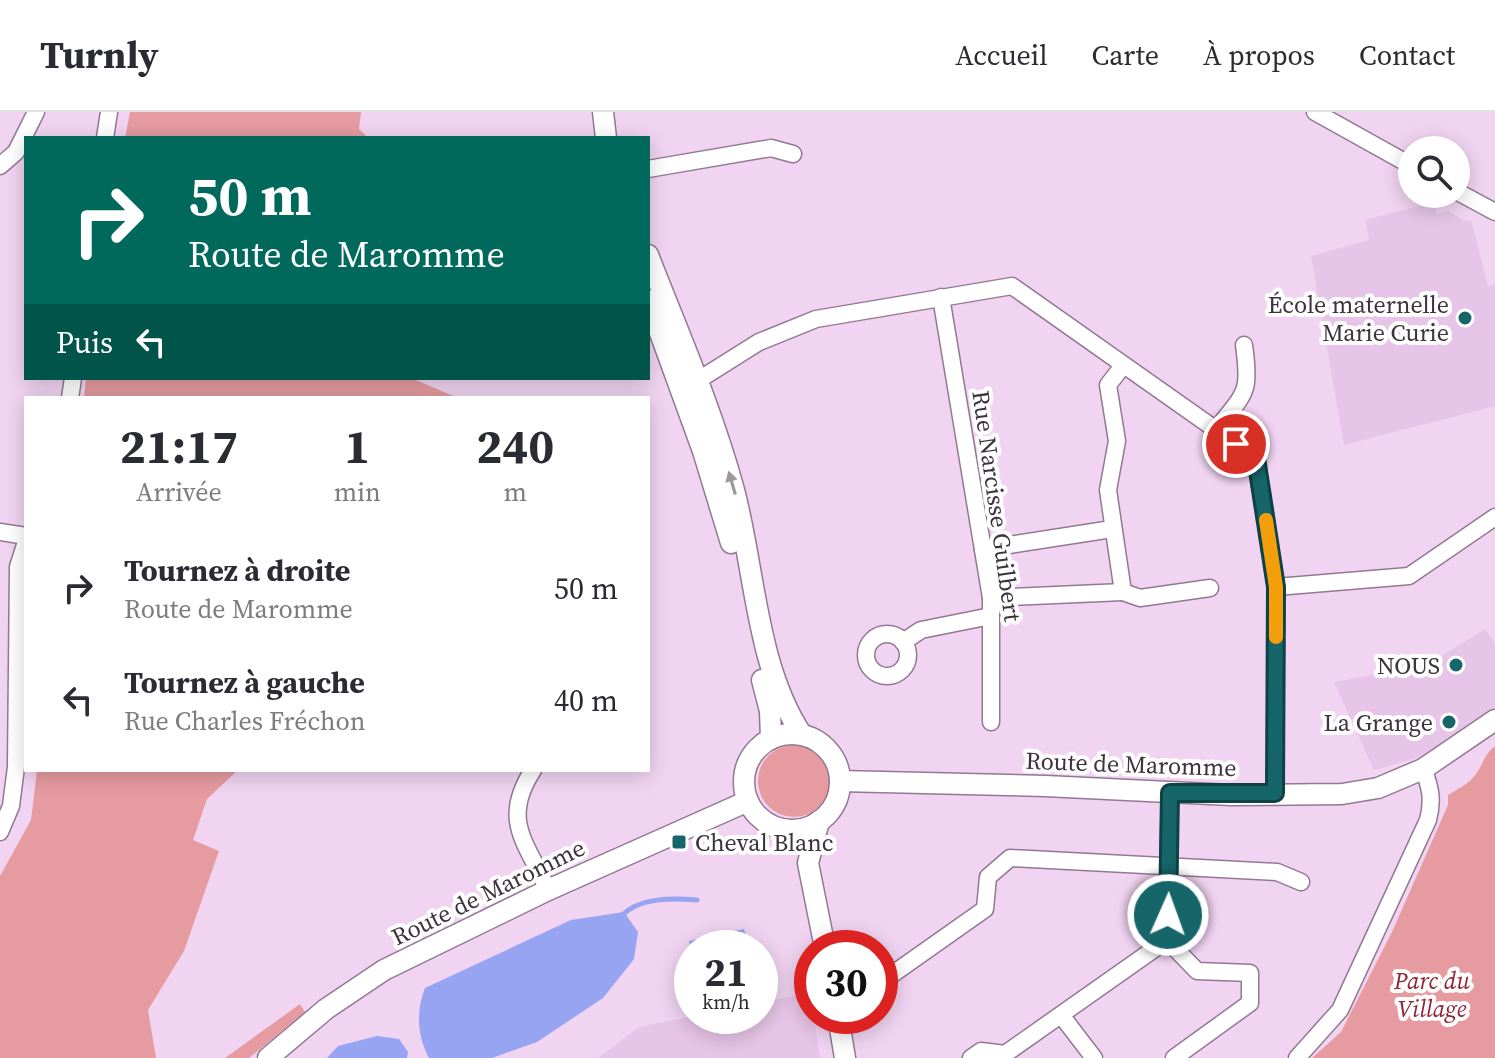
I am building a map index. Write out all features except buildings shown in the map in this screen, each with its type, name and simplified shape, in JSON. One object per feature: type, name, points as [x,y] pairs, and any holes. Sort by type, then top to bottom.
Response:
[{"type":"street","points":[[0,166],[16,152],[36,112]]},
{"type":"street","points":[[105,136],[109,112]]},
{"type":"street","points":[[603,112],[606,136]]},
{"type":"street","points":[[1315,112],[1398,158]]},
{"type":"street","points":[[650,169],[771,148],[793,154]]},
{"type":"street","points":[[1470,199],[1495,212]]},
{"type":"street","points":[[650,261],[711,448],[770,711],[771,739]]},
{"type":"street","points":[[690,386],[759,342],[788,328],[841,313],[1012,286],[1122,367],[1256,458],[1276,587],[1275,793]]},
{"type":"street","name":"Rue Narcisse Guilbert","points":[[941,297],[991,598],[991,722]]},
{"type":"street","points":[[650,304],[690,386]]},
{"type":"street","points":[[1216,430],[1244,393],[1249,381],[1244,345]]},
{"type":"street","points":[[1122,367],[1108,385],[1117,441],[1108,490],[1123,592]]},
{"type":"street","points":[[711,448],[734,491],[779,696],[802,735],[825,747],[838,769],[840,781],[835,804],[819,821],[802,829],[783,829],[762,819],[748,801],[745,772],[759,747],[771,739],[802,735]]},
{"type":"street","points":[[1276,587],[1409,576],[1495,517]]},
{"type":"street","points":[[983,549],[1112,529]]},
{"type":"street","points":[[0,532],[24,538]]},
{"type":"street","points":[[0,832],[11,806],[16,767],[18,567],[24,546]]},
{"type":"street","points":[[991,598],[1123,592],[1140,598],[1210,588]]},
{"type":"street","points":[[903,642],[921,630],[991,616]]},
{"type":"street","name":"Route de Maromme","points":[[840,781],[1045,786],[1170,793],[1356,793],[1378,788],[1423,769],[1495,720]]},
{"type":"street","points":[[1297,1058],[1340,1010],[1428,820],[1432,803],[1430,785],[1423,769]]},
{"type":"street","points":[[532,772],[520,794],[516,815],[522,839],[548,890]]},
{"type":"street","points":[[1170,793],[1167,940],[1197,971],[1250,973],[1250,1003],[1174,1058]]},
{"type":"street","name":"Route de Maromme","points":[[268,1058],[326,1009],[364,983],[548,890],[748,801]]},
{"type":"street","points":[[808,863],[819,821]]},
{"type":"street","points":[[783,829],[808,863],[821,930]]},
{"type":"street","points":[[898,970],[985,909],[988,877],[1010,858],[1277,872],[1301,882]]},
{"type":"street","points":[[971,1058],[981,1051],[1005,1056],[1167,940]]},
{"type":"street","points":[[1061,1015],[1094,1058]]},
{"type":"street","points":[[841,1034],[845,1058]]},
{"type":"shaded area","points":[[1411,208],[1436,208],[1437,214],[1448,211],[1465,221],[1471,220],[1488,286],[1495,284],[1495,406],[1344,445],[1311,256],[1369,240],[1365,220]]},
{"type":"shaded area","points":[[1485,629],[1495,643],[1495,707],[1424,756],[1374,770],[1334,682],[1429,664]]},
{"type":"shaded area","points":[[794,996],[794,1034],[816,1034],[820,1058],[598,1058],[639,1027],[674,1020],[674,1034],[778,1034],[778,999]]},
{"type":"green space","points":[[130,112],[361,112],[359,129],[366,136],[125,136]]},
{"type":"green space","points":[[86,380],[416,380],[453,396],[84,396]]},
{"type":"green space","points":[[794,745],[814,751],[824,761],[830,781],[824,801],[814,811],[794,817],[774,811],[764,801],[758,781],[764,761],[774,751]]},
{"type":"green space","name":"Parc du Village","points":[[1495,746],[1495,1058],[1312,1058],[1341,1032],[1392,932],[1448,805],[1448,795],[1473,778]]},
{"type":"green space","points":[[37,772],[236,772],[207,799],[193,840],[219,851],[184,951],[148,1010],[156,1058],[0,1058],[0,876],[31,820]]},
{"type":"green space","points":[[300,1004],[305,1012],[249,1058],[225,1058]]},
{"type":"water","points":[[624,912],[638,932],[634,959],[603,998],[537,1042],[492,1058],[429,1058],[419,1023],[425,988],[571,920]]},
{"type":"water","points":[[377,1036],[399,1039],[408,1052],[407,1058],[327,1058],[338,1046]]},
{"type":"waterway","points":[[621,916],[647,902],[697,900]]},
{"type":"slow traffic","points":[[1266,520],[1276,587],[1276,637]]},
{"type":"place","name":"École maternelle Marie Curie","points":[[1465,318]]},
{"type":"place","name":"NOUS","points":[[1456,665]]},
{"type":"place","name":"La Grange","points":[[1449,722]]},
{"type":"place","name":"Cheval Blanc","points":[[679,842]]},
{"type":"route","points":[[1168,915],[1170,793],[1275,793],[1276,587],[1256,458],[1236,444]]}]
